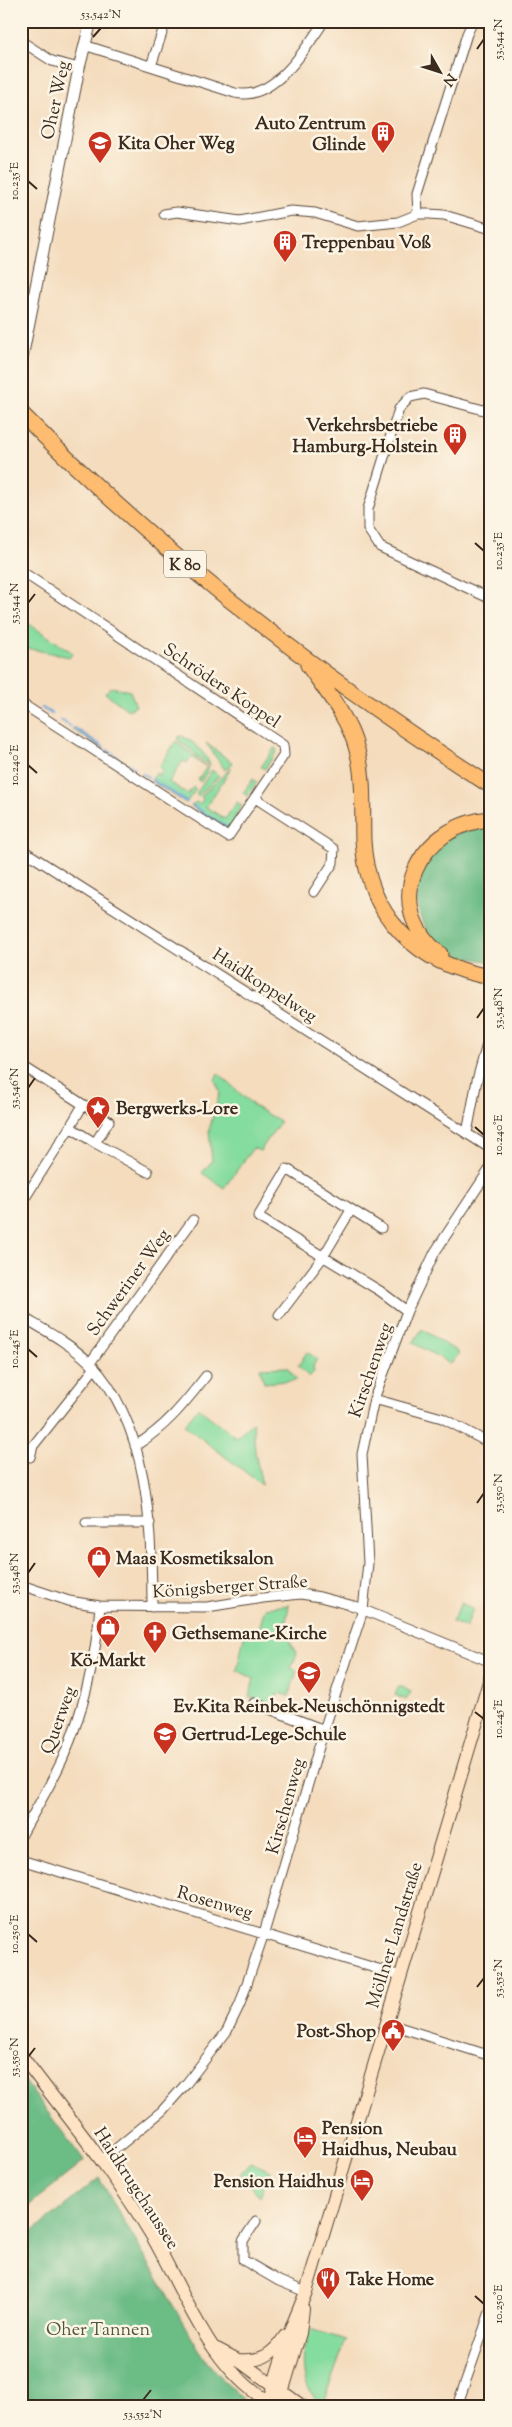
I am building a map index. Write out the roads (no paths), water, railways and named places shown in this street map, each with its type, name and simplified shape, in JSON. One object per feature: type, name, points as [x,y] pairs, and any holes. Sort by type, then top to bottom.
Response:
[{"type":"highway","name":"K 80","points":[[21,413],[76,467],[199,576],[299,654],[417,738],[491,786]]},
{"type":"highway","points":[[299,654],[343,715],[357,749],[363,790],[366,858],[372,886],[385,912],[402,935],[437,961],[472,974],[491,977]]},
{"type":"highway","points":[[491,819],[458,826],[434,841],[418,862],[410,883],[410,894],[413,919],[422,935],[433,948],[453,962],[491,971]]},
{"type":"main road","name":"Möllner Landstraße","points":[[273,2405],[292,2326],[306,2292],[491,1675]]},
{"type":"main road","name":"Haidkrugchaussee","points":[[21,2055],[101,2161],[152,2236],[177,2285],[214,2348],[239,2379],[273,2405]]},
{"type":"main road","name":"Möllner Landstraße","points":[[278,2388],[300,2333],[306,2292]]},
{"type":"main road","points":[[238,2360],[262,2359],[275,2351],[292,2326]]},
{"type":"main road","points":[[214,2348],[238,2360],[302,2406]]},
{"type":"street","name":"Oher Weg","points":[[21,363],[79,68],[91,21]]},
{"type":"street","points":[[151,66],[166,21]]},
{"type":"street","points":[[84,45],[236,93],[255,94],[268,88],[279,79],[324,21]]},
{"type":"street","points":[[418,214],[417,194],[467,34],[473,21]]},
{"type":"street","points":[[21,41],[52,61],[79,68]]},
{"type":"street","points":[[164,214],[177,212],[240,221],[291,211],[315,213],[358,226],[398,222],[418,214],[444,215],[491,229]]},
{"type":"street","points":[[491,412],[424,394],[410,397],[399,408],[368,509],[368,529],[380,547],[491,599]]},
{"type":"street","name":"Schröders Koppel","points":[[21,571],[283,745],[284,755],[228,837],[21,703]]},
{"type":"street","points":[[255,798],[334,849],[333,863],[314,892]]},
{"type":"street","name":"Haidkoppelweg","points":[[21,849],[491,1149]]},
{"type":"street","points":[[467,1133],[477,1080],[488,1041]]},
{"type":"street","points":[[21,1065],[109,1121],[96,1143]]},
{"type":"street","points":[[21,1204],[83,1105]]},
{"type":"street","points":[[70,1127],[148,1172]]},
{"type":"street","name":"Kirschenweg","points":[[101,2161],[162,2111],[206,2060],[227,2031],[240,2004],[264,1933],[324,1730],[363,1610],[368,1563],[362,1454],[374,1399],[407,1311],[435,1252],[491,1167]]},
{"type":"street","points":[[381,1228],[287,1169],[258,1217],[380,1291],[407,1311]]},
{"type":"street","points":[[279,1315],[323,1257],[351,1210]]},
{"type":"street","name":"Schweriner Weg","points":[[30,1457],[33,1446],[92,1366],[193,1220]]},
{"type":"street","points":[[21,1316],[56,1337],[92,1366],[112,1390],[136,1446],[144,1481],[150,1523],[152,1607]]},
{"type":"street","points":[[136,1446],[158,1432],[206,1376]]},
{"type":"street","points":[[374,1399],[442,1418],[491,1444]]},
{"type":"street","points":[[86,1523],[150,1523]]},
{"type":"street","name":"Königsberger Straße","points":[[21,1585],[69,1601],[100,1606],[207,1607],[300,1594],[342,1602],[491,1662]]},
{"type":"street","name":"Querweg","points":[[21,1836],[62,1758],[78,1718],[90,1670],[100,1606]]},
{"type":"street","points":[[254,1704],[324,1730]]},
{"type":"street","name":"Rosenweg","points":[[21,1860],[401,1976]]},
{"type":"street","points":[[386,2023],[491,2056]]},
{"type":"street","points":[[256,2221],[242,2241],[243,2260],[279,2281],[306,2292]]},
{"type":"street","points":[[457,2406],[491,2309]]},
{"type":"waterway","points":[[42,708],[52,714]]},
{"type":"waterway","points":[[61,720],[70,726]]},
{"type":"waterway","points":[[74,728],[103,747]]},
{"type":"waterway","points":[[107,750],[119,758]]},
{"type":"waterway","points":[[128,764],[134,768]]},
{"type":"waterway","points":[[143,774],[148,777]]},
{"type":"waterway","points":[[152,780],[187,802]]},
{"type":"waterway","points":[[193,806],[226,827]]},
{"type":"place","name":"Auto Zentrum Glinde","points":[[383,154]]},
{"type":"place","name":"Kita Oher Weg","points":[[100,164]]},
{"type":"place","name":"Treppenbau Voß","points":[[285,263]]},
{"type":"place","name":"Verkehrsbetriebe Hamburg-Holstein","points":[[455,456]]},
{"type":"place","name":"Bergwerks-Lore","points":[[98,1129]]},
{"type":"place","name":"Maas Kosmetiksalon","points":[[99,1579]]},
{"type":"place","name":"Kö-Markt","points":[[108,1648]]},
{"type":"place","name":"Gethsemane-Kirche","points":[[155,1654]]},
{"type":"place","name":"Ev.Kita Reinbek-Neuschönnigstedt","points":[[309,1694]]},
{"type":"place","name":"Gertrud-Lege-Schule","points":[[165,1755]]},
{"type":"place","name":"Post-Shop","points":[[393,2052]]},
{"type":"place","name":"Pension Haidhus, Neubau","points":[[305,2159]]},
{"type":"place","name":"Pension Haidhus","points":[[362,2202]]},
{"type":"place","name":"Take Home","points":[[328,2300]]},
{"type":"park label","name":"Oher Tannen","points":[[98,2329]]}]
